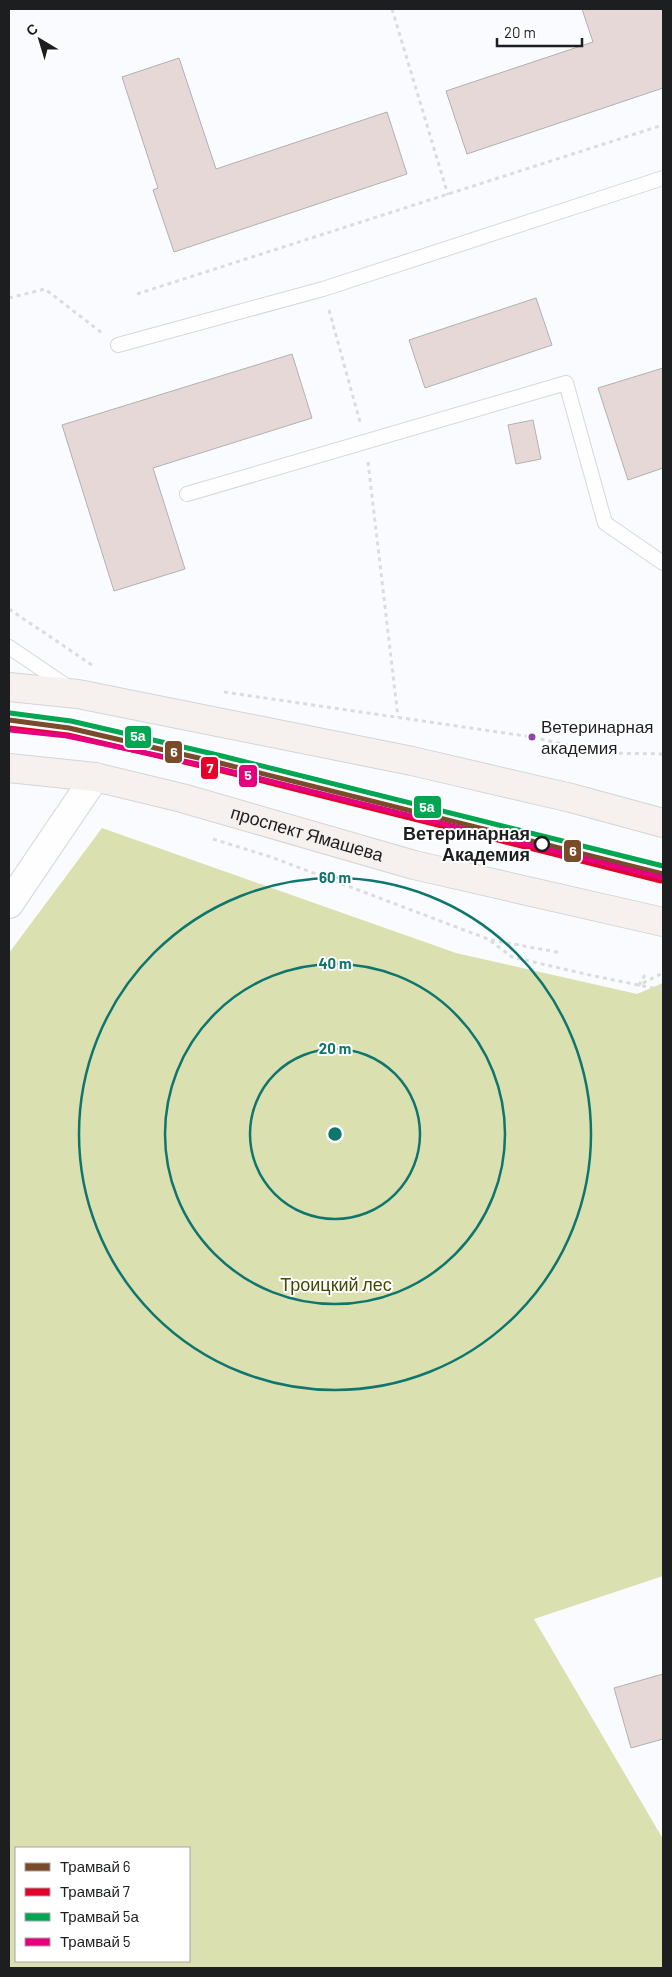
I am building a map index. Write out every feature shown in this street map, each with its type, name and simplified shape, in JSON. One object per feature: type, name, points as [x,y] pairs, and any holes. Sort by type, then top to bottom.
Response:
[{"type":"main road","points":[[9,687],[78,694],[412,761],[571,798],[663,823]]},
{"type":"main road","name":"проспект Ямашева","points":[[9,768],[95,776],[182,798],[414,865],[663,922]]},
{"type":"street","points":[[9,904],[95,776]]},
{"type":"lane","points":[[118,345],[324,289],[663,178]]},
{"type":"lane","points":[[187,494],[566,383],[605,523],[663,563]]},
{"type":"lane","points":[[9,647],[78,694]]},
{"type":"path","points":[[392,9],[448,195]]},
{"type":"path","points":[[137,294],[663,126]]},
{"type":"path","points":[[9,298],[44,289],[118,345]]},
{"type":"path","points":[[324,289],[365,441],[398,717]]},
{"type":"path","points":[[9,609],[97,669]]},
{"type":"path","points":[[221,692],[532,737],[600,753],[663,754]]},
{"type":"path","points":[[205,836],[271,858],[488,939],[562,953]]},
{"type":"path","points":[[488,939],[512,957],[663,990]]},
{"type":"path","points":[[639,985],[663,973]]},
{"type":"path","points":[[639,985],[645,975]]},
{"type":"green space","name":"Троицкий лес","points":[[102,828],[456,953],[637,994],[663,983],[663,1576],[534,1619],[663,1839],[663,1968],[9,1968],[9,953]]},
{"type":"building","points":[[582,9],[663,9],[663,88],[467,154],[446,91],[593,42]]},
{"type":"building","points":[[179,58],[216,169],[387,112],[407,174],[174,252],[153,190],[158,188],[122,77]]},
{"type":"building","points":[[536,298],[552,345],[425,388],[409,340]]},
{"type":"building","points":[[292,354],[312,418],[153,468],[185,569],[114,591],[62,425]]},
{"type":"building","points":[[663,368],[663,468],[628,480],[598,388]]},
{"type":"building","points":[[533,420],[541,459],[516,464],[508,425]]},
{"type":"building","points":[[663,1674],[663,1739],[631,1748],[614,1688]]},
{"type":"tram line","name":"5а","points":[[10,713],[71,721],[222,756],[663,866]]},
{"type":"tram line","name":"6","points":[[9,720],[69,728],[220,763],[663,874]]},
{"type":"tram line","name":"7","points":[[9,728],[68,735],[218,770],[661,881]]},
{"type":"tram line","name":"5","points":[[10,730],[67,736],[221,769],[663,878]]},
{"type":"place","name":"Ветеринарная академия","points":[[532,737]]},
{"type":"place","name":"Ветеринарная Академия","points":[[542,844]]}]
